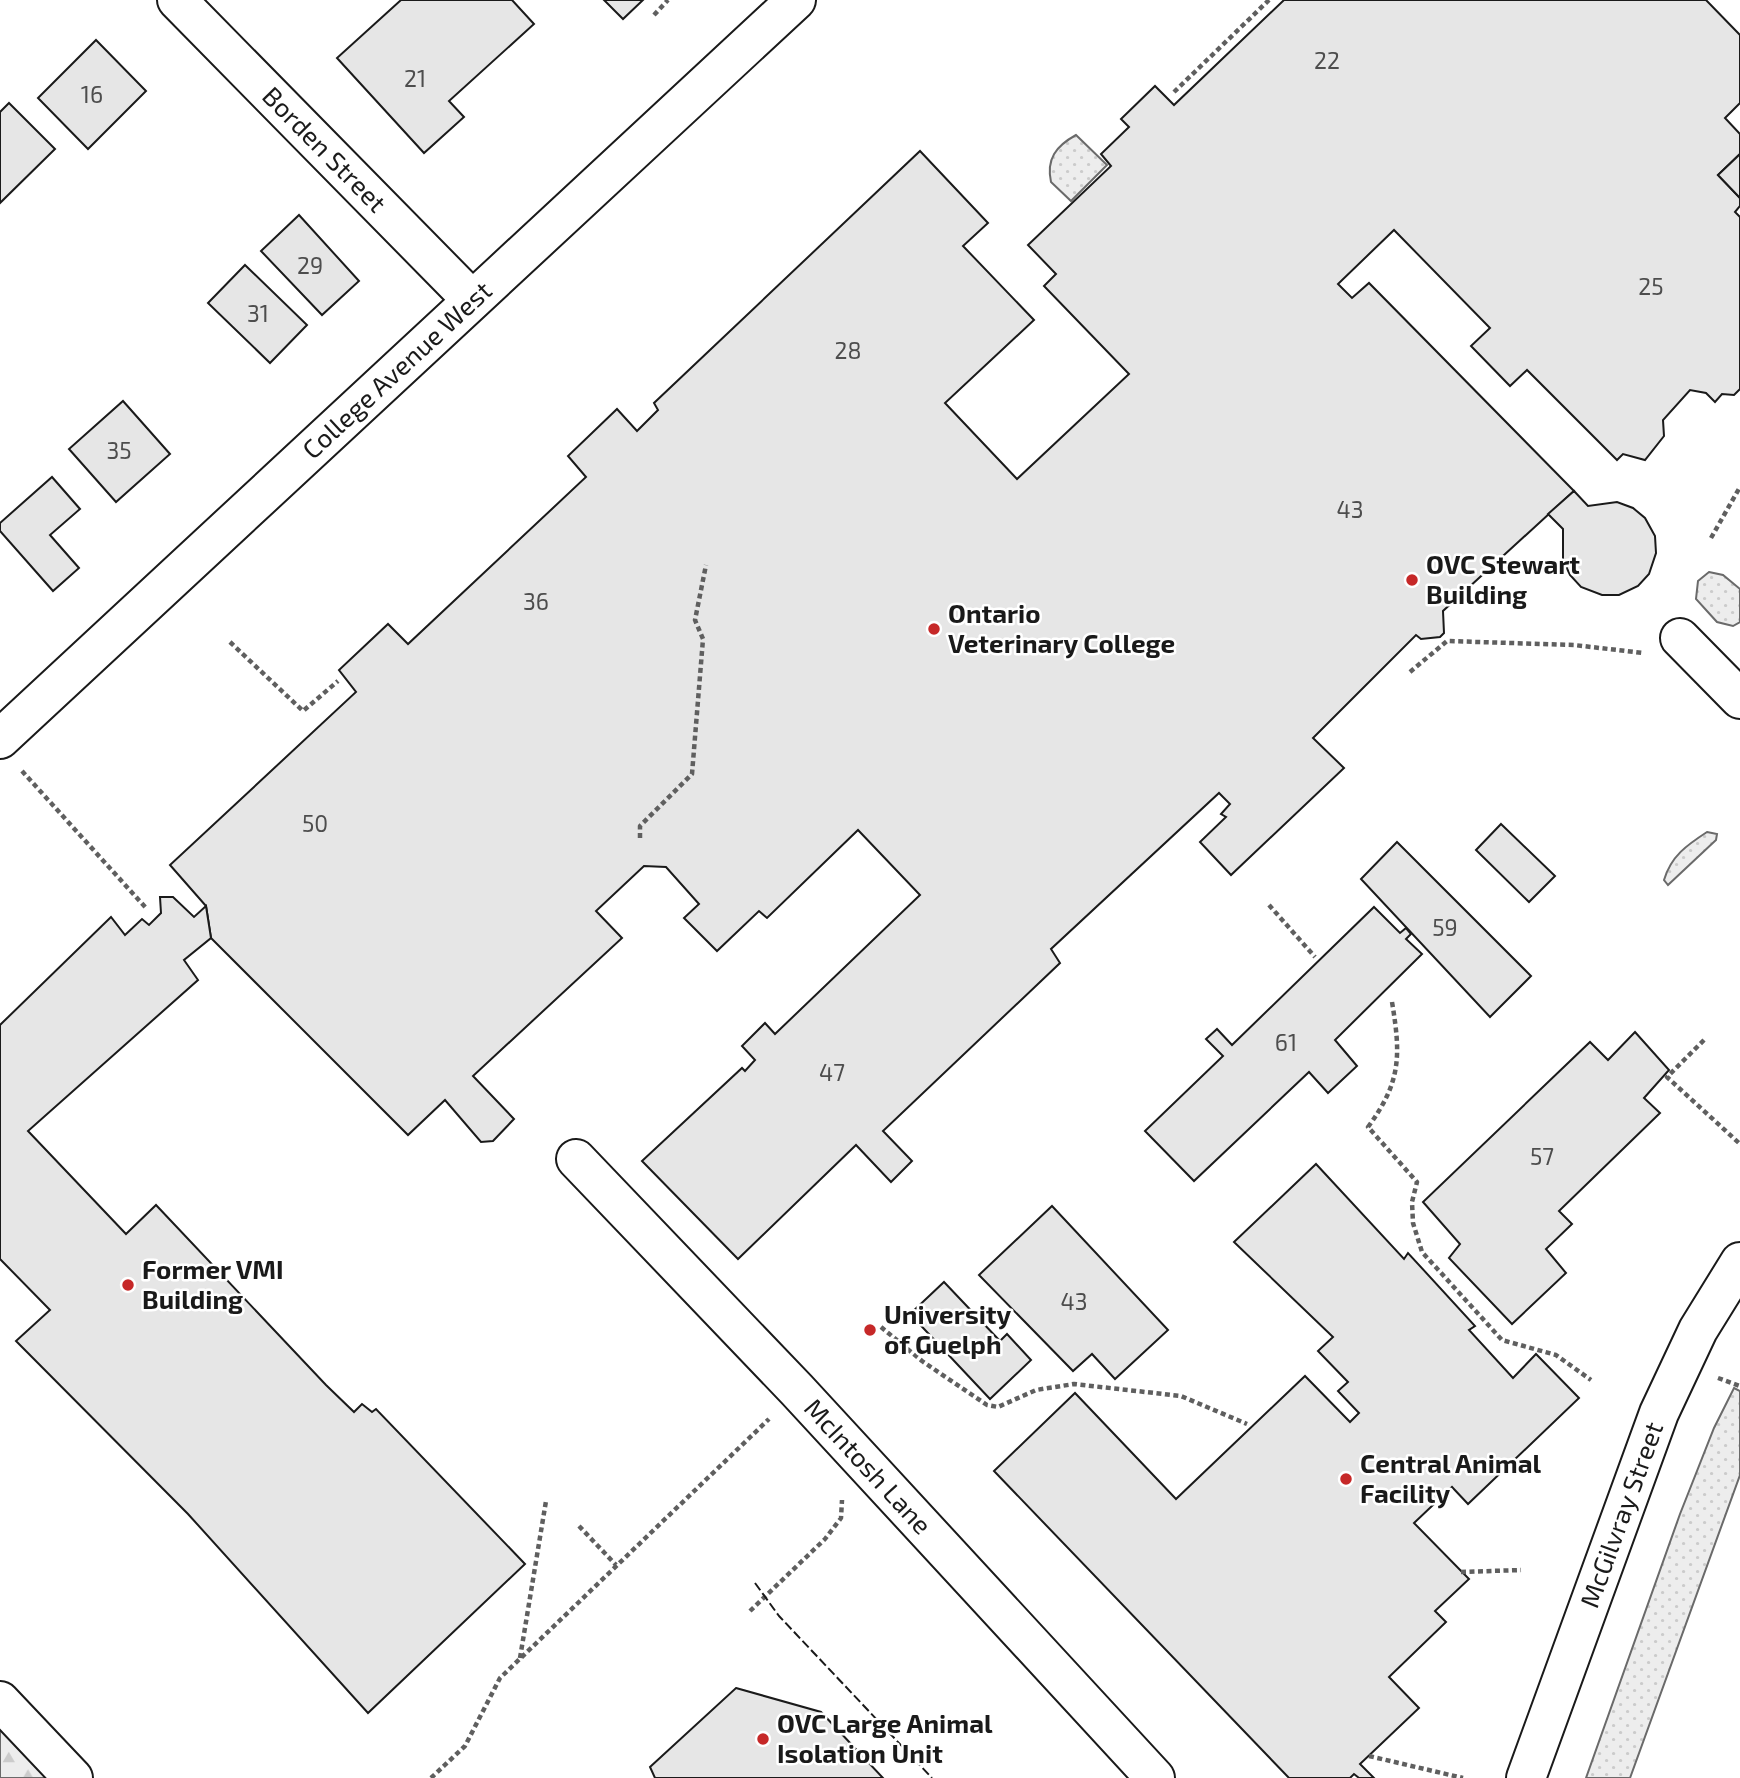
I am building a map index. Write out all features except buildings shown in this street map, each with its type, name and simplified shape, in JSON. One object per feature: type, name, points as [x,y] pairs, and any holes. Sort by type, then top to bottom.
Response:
[{"type":"street","name":"Borden Street","points":[[177,0],[472,300]]},
{"type":"street","name":"College Avenue West","points":[[9,753],[472,300],[796,0]]},
{"type":"street","points":[[1666,646],[1740,699]]},
{"type":"street","name":"McIntosh Lane","points":[[576,1159],[797,1390],[1155,1778]]},
{"type":"street","name":"McGilvray Street","points":[[1526,1778],[1659,1413],[1699,1330],[1740,1262]]},
{"type":"street","points":[[0,1701],[73,1778]]},
{"type":"path","points":[[654,15],[668,0]]},
{"type":"path","points":[[1174,92],[1269,0]]},
{"type":"path","points":[[1711,538],[1740,487]]},
{"type":"path","points":[[640,838],[640,826],[692,774],[703,639],[695,620],[706,565]]},
{"type":"path","points":[[1410,672],[1447,641],[1666,646]]},
{"type":"path","points":[[230,642],[303,711],[338,681]]},
{"type":"path","points":[[9,753],[146,908]]},
{"type":"path","points":[[1269,905],[1315,957]]},
{"type":"path","points":[[1392,1002],[1396,1030],[1396,1071],[1387,1101],[1368,1127],[1417,1182],[1412,1202],[1413,1223],[1422,1252],[1502,1340],[1556,1355],[1591,1380]]},
{"type":"path","points":[[1704,1040],[1667,1077],[1740,1144]]},
{"type":"path","points":[[881,1327],[922,1361],[987,1405],[998,1407],[1036,1390],[1074,1384],[1181,1396],[1247,1424]]},
{"type":"path","points":[[431,1778],[465,1746],[500,1678],[797,1390]]},
{"type":"path","points":[[750,1611],[825,1539],[841,1518],[843,1491]]},
{"type":"path","points":[[520,1658],[546,1501]]},
{"type":"path","points":[[579,1526],[617,1565]]},
{"type":"path","points":[[1461,1572],[1521,1570]]},
{"type":"path","points":[[1369,1756],[1463,1778]]},
{"type":"green space","points":[[1076,135],[1107,165],[1071,201],[1051,182],[1050,166],[1058,149]]},
{"type":"green space","points":[[1709,572],[1723,575],[1740,589],[1740,622],[1733,626],[1717,622],[1696,599],[1698,581]]},
{"type":"green space","points":[[1707,832],[1717,834],[1716,840],[1668,885],[1664,880],[1675,858]]},
{"type":"green space","points":[[1734,1388],[1740,1391],[1740,1475],[1630,1778],[1586,1778],[1680,1514],[1714,1428]]},
{"type":"green space","points":[[0,1726],[49,1778],[0,1778]]},
{"type":"fence","points":[[755,1583],[779,1616],[932,1778]]},
{"type":"place","name":"OVC Stewart Building","points":[[1412,580]]},
{"type":"place","name":"Ontario Veterinary College","points":[[934,629]]},
{"type":"place","name":"Former VMI Building","points":[[128,1285]]},
{"type":"place","name":"University of Guelph","points":[[870,1330]]},
{"type":"place","name":"Central Animal Facility","points":[[1346,1479]]},
{"type":"place","name":"OVC Large Animal Isolation Unit","points":[[763,1739]]}]
